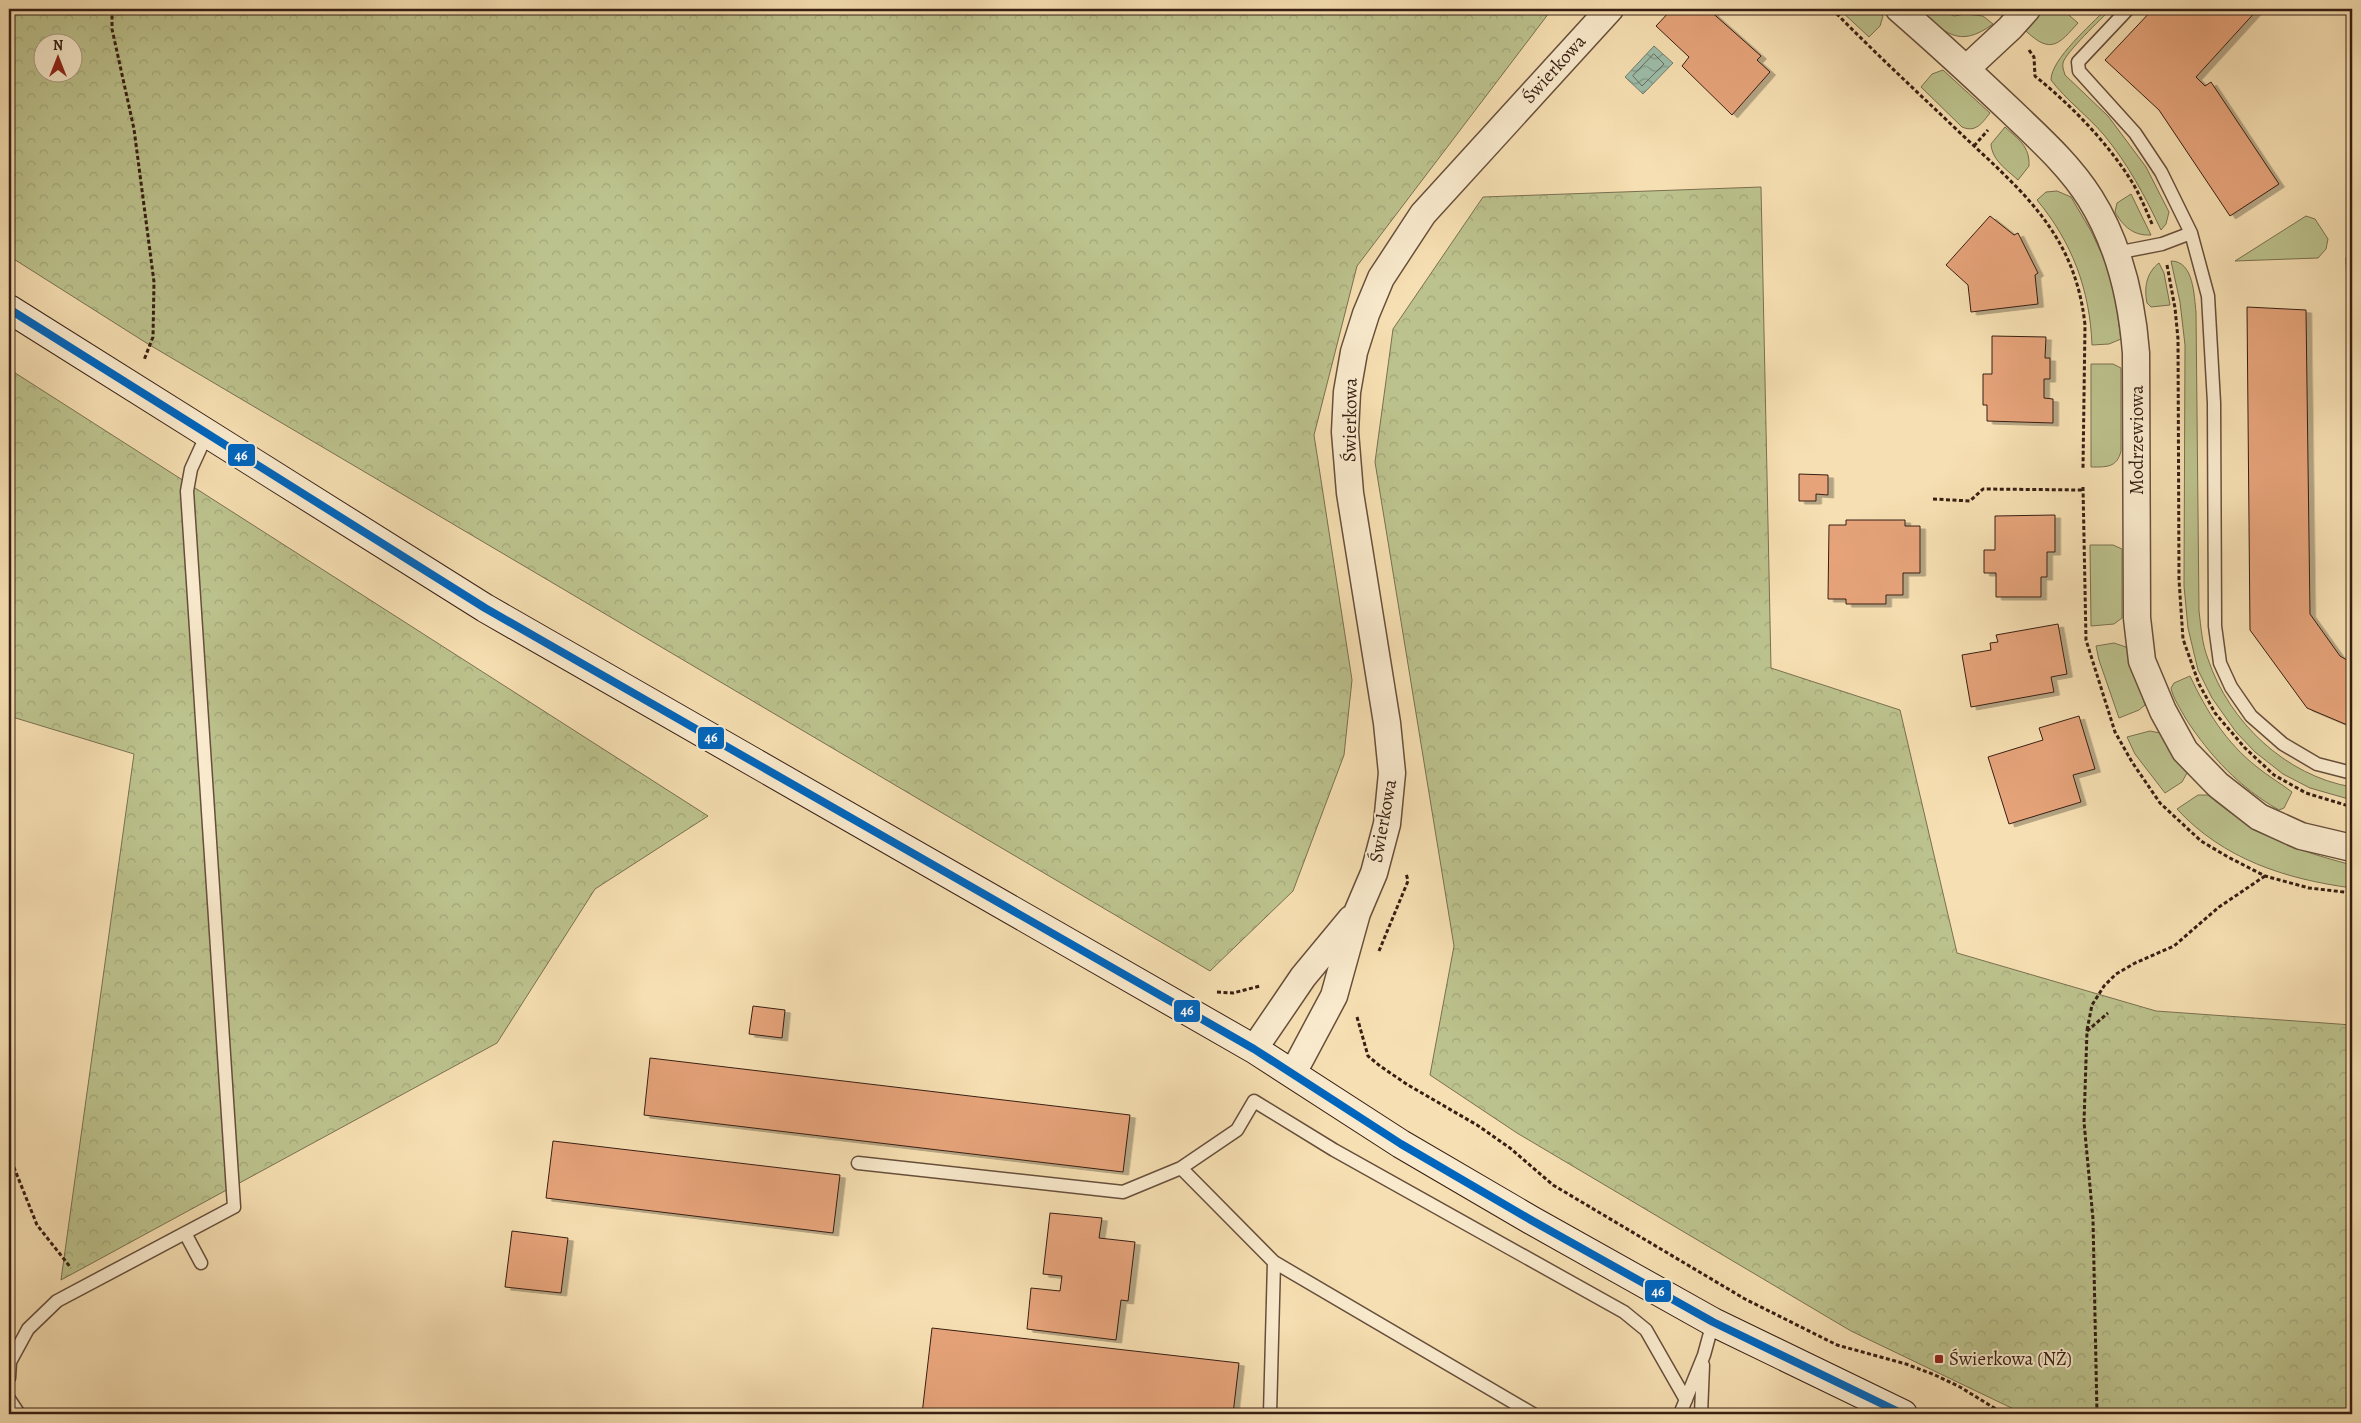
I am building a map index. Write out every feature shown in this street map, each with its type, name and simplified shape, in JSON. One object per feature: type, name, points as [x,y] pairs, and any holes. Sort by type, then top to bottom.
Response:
[{"type":"main road","points":[[9,309],[485,608],[1254,1049],[1401,1144],[1531,1220],[1713,1322],[1903,1414]]},
{"type":"street","name":"Świerkowa","points":[[1357,913],[1374,873],[1385,832],[1392,773],[1386,714],[1350,493],[1345,432],[1347,392],[1354,352],[1366,314],[1381,278],[1423,214],[1610,9]]},
{"type":"street","name":"Modrzewiowa","points":[[1899,9],[1966,69],[2055,154],[2090,198],[2116,253],[2134,318],[2136,353],[2137,618],[2142,661],[2163,711],[2185,751],[2218,785],[2259,817],[2301,836],[2352,848]]},
{"type":"street","points":[[1966,69],[2010,28],[2027,9]]},
{"type":"street","points":[[1254,1049],[1304,977],[1357,913]]},
{"type":"street","points":[[1293,1073],[1334,996],[1357,913]]},
{"type":"lane","points":[[2128,9],[2078,62],[2080,71],[2135,133],[2161,172],[2191,233],[2208,296],[2214,403],[2215,626],[2220,663],[2231,687],[2251,716],[2282,744],[2317,764],[2352,773]]},
{"type":"lane","points":[[2116,253],[2162,244],[2191,233]]},
{"type":"lane","points":[[9,1378],[10,1362],[28,1329],[58,1301],[234,1207],[187,491],[191,469],[207,434]]},
{"type":"lane","points":[[858,1163],[1123,1192],[1181,1168],[1237,1130],[1254,1101],[1334,1150],[1624,1312],[1646,1330],[1686,1400]]},
{"type":"lane","points":[[1181,1168],[1274,1262],[1533,1414]]},
{"type":"lane","points":[[185,1233],[201,1263]]},
{"type":"lane","points":[[1270,1414],[1274,1262]]},
{"type":"lane","points":[[1680,1414],[1704,1356],[1713,1322]]},
{"type":"lane","points":[[1702,1414],[1704,1356]]},
{"type":"lane","points":[[9,1399],[19,1414]]},
{"type":"path","points":[[112,9],[112,30],[134,129],[154,282],[153,337],[146,359],[126,383]]},
{"type":"path","points":[[1832,9],[1877,55],[2033,203],[2055,234],[2075,277],[2083,304],[2085,325],[2083,468]]},
{"type":"path","points":[[1950,9],[1957,9]]},
{"type":"path","points":[[2029,49],[2034,57],[2035,76],[2094,132],[2132,182],[2162,244],[2175,308],[2178,339],[2179,580],[2183,639],[2199,684],[2214,713],[2244,748],[2274,775],[2306,793],[2352,807]]},
{"type":"path","points":[[1974,146],[1992,126]]},
{"type":"path","points":[[1933,500],[1970,500],[1983,489],[2083,490]]},
{"type":"path","points":[[2097,1414],[2093,1219],[2084,1122],[2087,1030],[2092,1005],[2104,986],[2116,974],[2135,963],[2174,946],[2219,907],[2266,876]]},
{"type":"path","points":[[1215,992],[1232,994],[1259,987],[1264,981]]},
{"type":"path","points":[[2087,1030],[2108,1013]]},
{"type":"path","points":[[1357,1014],[1368,1056],[1408,1085],[1477,1125],[1510,1148],[1553,1185],[1754,1303],[1837,1345],[1906,1364],[1935,1375],[1960,1387],[2004,1414]]},
{"type":"path","points":[[9,1155],[38,1225],[86,1286]]},
{"type":"green space","points":[[9,9],[1552,9],[1357,266],[1314,435],[1352,680],[1344,755],[1293,891],[1210,971],[148,344],[9,256]]},
{"type":"green space","points":[[1839,9],[1875,9],[1883,16],[1880,26],[1869,37]]},
{"type":"green space","points":[[1919,9],[1940,9],[1954,16],[1965,14],[1983,16],[1993,24],[1981,32],[1962,37],[1945,31]]},
{"type":"green space","points":[[2045,9],[2062,9],[2078,23],[2060,41],[2054,44],[2042,43],[2026,31]]},
{"type":"green space","points":[[2106,9],[2111,9],[2065,58],[2063,69],[2065,75],[2108,116],[2146,167],[2169,212],[2166,224],[2161,230],[2136,181],[2113,146],[2051,80],[2057,62]]},
{"type":"green space","points":[[1943,70],[1990,113],[1975,128],[1967,129],[1962,127],[1921,87],[1932,74]]},
{"type":"green space","points":[[2005,127],[2019,139],[2028,153],[2029,166],[2018,180],[2000,164],[1992,150],[1991,144]]},
{"type":"green space","points":[[1761,187],[1771,668],[1900,710],[1957,953],[2156,1011],[2352,1025],[2352,1414],[2024,1414],[1851,1331],[1517,1133],[1430,1075],[1454,946],[1375,462],[1393,329],[1483,197]]},
{"type":"green space","points":[[2057,191],[2071,197],[2091,231],[2105,261],[2115,296],[2121,339],[2109,344],[2092,345],[2087,305],[2077,268],[2060,233],[2037,200],[2046,192]]},
{"type":"green space","points":[[2131,194],[2151,235],[2139,234],[2129,229],[2121,222],[2115,212],[2117,203]]},
{"type":"green space","points":[[2306,216],[2315,219],[2328,239],[2326,249],[2318,258],[2235,261]]},
{"type":"green space","points":[[2352,257],[2352,326],[2348,323],[2346,258]]},
{"type":"green space","points":[[2171,261],[2179,263],[2188,273],[2193,289],[2196,312],[2199,611],[2206,653],[2230,704],[2245,724],[2283,758],[2305,771],[2328,781],[2352,787],[2352,800],[2310,788],[2283,774],[2255,752],[2236,732],[2212,698],[2198,670],[2188,628],[2184,586],[2185,345],[2180,302]]},
{"type":"green space","points":[[2159,263],[2164,273],[2170,305],[2151,307],[2147,303],[2146,286],[2151,271]]},
{"type":"green space","points":[[2091,364],[2113,364],[2121,368],[2121,451],[2114,464],[2106,466],[2091,467]]},
{"type":"green space","points":[[9,369],[708,816],[595,889],[497,1043],[61,1280],[134,754],[9,716]]},
{"type":"green space","points":[[2352,387],[2352,461],[2349,390]]},
{"type":"green space","points":[[2090,545],[2113,545],[2122,549],[2122,618],[2114,624],[2091,626]]},
{"type":"green space","points":[[2114,643],[2126,647],[2145,705],[2139,710],[2119,718],[2096,646]]},
{"type":"green space","points":[[2190,676],[2210,713],[2226,737],[2246,758],[2292,792],[2284,808],[2279,810],[2251,792],[2227,770],[2195,733],[2177,704],[2171,688],[2174,683]]},
{"type":"green space","points":[[2150,731],[2160,733],[2187,773],[2182,782],[2165,793],[2135,754],[2127,737]]},
{"type":"green space","points":[[2198,795],[2208,795],[2259,831],[2293,847],[2352,865],[2352,888],[2303,879],[2257,864],[2235,854],[2214,841],[2177,809]]},
{"type":"water","points":[[1654,46],[1673,63],[1643,94],[1625,77]]},
{"type":"building","points":[[1672,9],[1708,9],[1761,56],[1757,60],[1770,72],[1732,115],[1682,66],[1689,57],[1656,26]]},
{"type":"building","points":[[2153,9],[2258,9],[2196,77],[2205,86],[2211,82],[2279,184],[2230,216],[2159,110],[2105,60]]},
{"type":"building","points":[[1990,216],[2014,235],[2018,233],[2038,273],[2035,275],[2038,304],[1971,312],[1968,285],[1946,265]]},
{"type":"building","points":[[2247,307],[2306,310],[2310,614],[2340,656],[2352,663],[2352,727],[2307,708],[2250,630]]},
{"type":"building","points":[[1992,336],[2046,337],[2045,358],[2050,358],[2050,379],[2044,379],[2044,398],[2053,399],[2053,423],[1987,421],[1987,405],[1983,405],[1983,374],[1992,374]]},
{"type":"building","points":[[1799,474],[1828,475],[1828,495],[1816,494],[1816,501],[1799,501]]},
{"type":"building","points":[[2055,515],[2055,552],[2047,552],[2047,577],[2041,577],[2041,597],[1996,597],[1996,573],[1984,573],[1984,550],[1995,550],[1995,516]]},
{"type":"building","points":[[1846,520],[1905,520],[1905,526],[1920,526],[1920,573],[1903,573],[1903,595],[1886,595],[1886,604],[1846,604],[1846,599],[1828,599],[1829,525],[1846,525]]},
{"type":"building","points":[[2058,624],[2067,674],[2051,677],[2054,692],[1971,707],[1962,655],[1991,650],[1990,643],[1998,642],[1996,635]]},
{"type":"building","points":[[2079,716],[2095,769],[2073,775],[2081,802],[2009,824],[1988,757],[2043,740],[2039,728]]},
{"type":"building","points":[[753,1006],[785,1010],[782,1038],[749,1034]]},
{"type":"building","points":[[650,1058],[1130,1115],[1123,1172],[644,1115]]},
{"type":"building","points":[[553,1141],[840,1175],[833,1233],[546,1198]]},
{"type":"building","points":[[1050,1213],[1102,1218],[1099,1238],[1135,1242],[1128,1301],[1121,1300],[1116,1340],[1027,1329],[1031,1288],[1060,1291],[1062,1276],[1043,1274]]},
{"type":"building","points":[[512,1231],[568,1238],[561,1293],[505,1287]]},
{"type":"building","points":[[932,1328],[1239,1363],[1233,1414],[922,1414]]},
{"type":"transit line","name":"46","points":[[9,309],[485,608],[1254,1049],[1401,1144],[1531,1220],[1713,1322],[1903,1414]]},
{"type":"place","name":"Świerkowa (NŻ)","points":[[1939,1359]]}]
